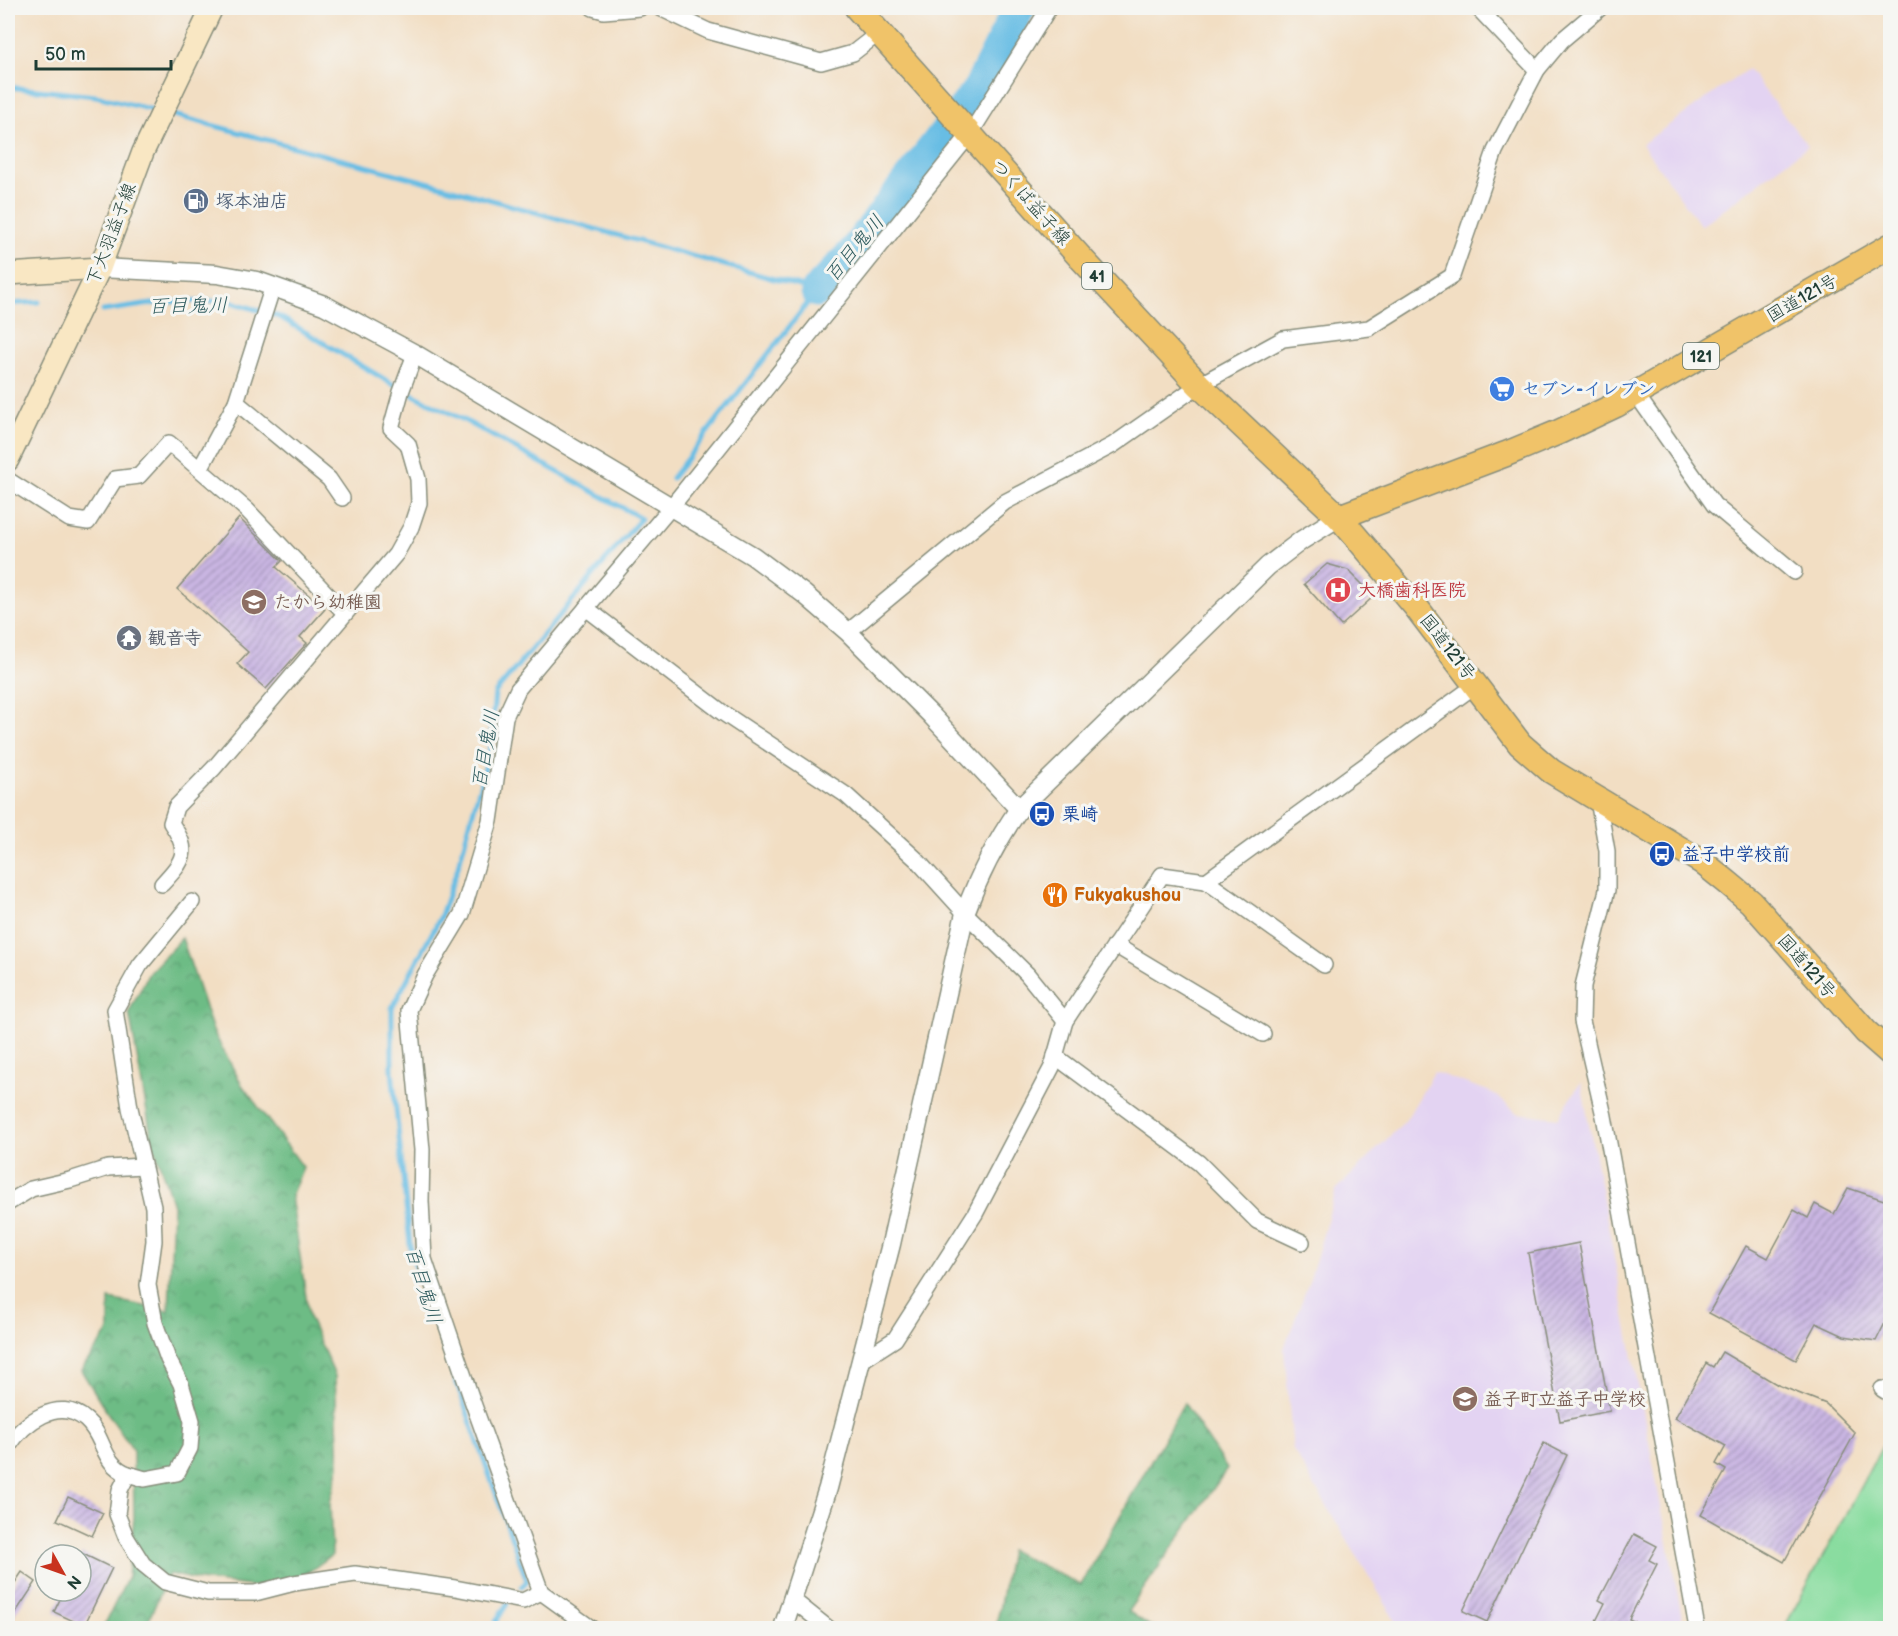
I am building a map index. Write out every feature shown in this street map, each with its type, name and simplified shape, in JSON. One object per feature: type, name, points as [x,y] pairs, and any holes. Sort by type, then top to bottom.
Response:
[{"type":"main road","name":"下大羽益子線","points":[[8,460],[100,268],[143,152],[212,8]]},
{"type":"main road","name":"つくば益子線","points":[[868,15],[1078,255],[1199,385],[1339,517]]},
{"type":"main road","name":"国道121号","points":[[1890,246],[1636,394],[1559,432],[1339,517],[1403,591],[1477,684],[1520,744],[1551,771],[1702,862],[1751,902],[1866,1032],[1890,1053]]},
{"type":"main road","points":[[8,274],[100,268]]},
{"type":"street","points":[[593,8],[604,11],[640,8]]},
{"type":"street","points":[[660,8],[708,31],[821,62],[853,54],[868,15]]},
{"type":"street","points":[[591,1629],[541,1592],[424,1259],[421,1201],[422,1150],[409,1010],[425,975],[462,914],[490,821],[505,717],[518,689],[672,506],[1049,8]]},
{"type":"street","points":[[1478,8],[1537,70]]},
{"type":"street","points":[[848,632],[1005,502],[1113,445],[1199,385],[1283,339],[1369,328],[1452,276],[1495,151],[1537,70],[1562,40],[1600,8]]},
{"type":"street","points":[[100,268],[217,274],[257,281],[324,305],[415,354],[672,506],[753,556],[804,594],[848,632],[931,715],[1019,809]]},
{"type":"street","points":[[200,469],[236,402],[273,286]]},
{"type":"street","points":[[162,884],[179,865],[184,849],[181,837],[171,823],[176,807],[214,768],[396,554],[411,527],[419,503],[418,479],[408,444],[391,428],[400,392],[415,354]]},
{"type":"street","points":[[1636,394],[1714,505],[1794,572]]},
{"type":"street","points":[[236,402],[329,479],[342,498]]},
{"type":"street","points":[[8,480],[69,519],[88,522],[115,479],[139,476],[169,443],[247,510],[345,613]]},
{"type":"street","points":[[783,1629],[828,1488],[861,1361],[891,1244],[965,913],[978,878],[999,839],[1019,809],[1268,566],[1302,540],[1339,517]]},
{"type":"street","points":[[586,608],[723,713],[846,795],[916,859],[965,913],[1027,974],[1065,1022]]},
{"type":"street","points":[[1206,881],[1477,684]]},
{"type":"street","points":[[1598,800],[1607,851],[1607,890],[1583,986],[1582,1021],[1604,1116],[1697,1629]]},
{"type":"street","points":[[861,1361],[895,1339],[969,1224],[1052,1067],[1065,1022],[1162,875],[1206,881],[1324,966]]},
{"type":"street","points":[[8,1447],[29,1423],[49,1412],[69,1410],[87,1420],[98,1436],[105,1454],[117,1470],[128,1474],[145,1479],[177,1473],[190,1448],[192,1421],[181,1384],[168,1359],[155,1323],[148,1285],[154,1241],[153,1207],[130,1108],[115,1010],[140,965],[192,902]]},
{"type":"street","points":[[1115,945],[1263,1034]]},
{"type":"street","points":[[1055,1056],[1199,1163],[1257,1221],[1302,1242]]},
{"type":"street","points":[[8,1203],[31,1189],[108,1168],[143,1166]]},
{"type":"street","points":[[128,1474],[120,1490],[117,1514],[126,1537],[143,1564],[165,1582],[208,1593],[255,1593],[294,1583],[355,1574],[523,1600],[541,1592]]},
{"type":"street","points":[[793,1600],[828,1629]]},
{"type":"shaded area","points":[[1748,69],[1808,146],[1701,226],[1642,144]]},
{"type":"shaded area","name":"益子町立益子中学校","points":[[1434,1072],[1491,1092],[1518,1113],[1558,1118],[1581,1082],[1684,1628],[1400,1628],[1293,1450],[1284,1349],[1310,1279],[1336,1190],[1406,1120]]},
{"type":"green space","points":[[182,938],[213,1031],[242,1085],[303,1167],[291,1196],[309,1317],[335,1376],[339,1466],[330,1502],[332,1555],[284,1590],[199,1580],[169,1574],[145,1628],[103,1628],[128,1577],[134,1517],[133,1450],[81,1370],[109,1331],[109,1299],[169,1311],[173,1205],[152,1140],[129,1012],[149,973]]},
{"type":"green space","points":[[1184,1403],[1227,1469],[1128,1611],[1153,1628],[996,1628],[1010,1550],[1081,1585]]},
{"type":"green space","points":[[1890,1432],[1890,1628],[1784,1628]]},
{"type":"building","name":"たから幼稚園","points":[[239,518],[282,561],[276,567],[325,609],[300,637],[307,643],[266,689],[237,664],[248,652],[177,589]]},
{"type":"building","name":"大橋歯科医院","points":[[1327,564],[1348,570],[1374,596],[1341,626],[1304,584]]},
{"type":"building","points":[[1848,1188],[1890,1202],[1890,1313],[1876,1341],[1844,1336],[1816,1323],[1796,1360],[1709,1313],[1746,1246],[1768,1258],[1794,1210],[1808,1218],[1815,1204],[1834,1214]]},
{"type":"building","points":[[1579,1243],[1610,1411],[1560,1421],[1528,1253]]},
{"type":"building","points":[[1722,1352],[1778,1385],[1826,1404],[1855,1433],[1784,1562],[1701,1515],[1726,1470],[1716,1464],[1726,1446],[1675,1418],[1706,1363],[1713,1367]]},
{"type":"building","points":[[1544,1443],[1567,1455],[1487,1622],[1463,1611]]},
{"type":"building","points":[[68,1497],[103,1513],[92,1536],[57,1520]]},
{"type":"building","points":[[1634,1534],[1657,1546],[1649,1560],[1657,1564],[1629,1619],[1649,1629],[1592,1629],[1605,1603],[1599,1600]]},
{"type":"building","points":[[93,1559],[112,1568],[84,1626],[54,1612],[58,1603],[93,1603]]},
{"type":"building","points":[[22,1572],[33,1580],[33,1586],[8,1624],[8,1593]]},
{"type":"waterway","name":"百目鬼川","points":[[817,291],[853,253],[979,89],[1019,8]]},
{"type":"waterway","points":[[8,87],[96,96],[157,111]]},
{"type":"waterway","points":[[166,113],[438,185],[817,291],[672,478]]},
{"type":"waterway","name":"百目鬼川","points":[[103,311],[165,302],[229,301],[280,317],[394,385],[462,419],[641,518],[495,693],[489,753],[458,867],[440,918],[392,1008],[392,1070],[411,1254],[527,1581],[522,1586]]},
{"type":"waterway","name":"百目鬼川","points":[[8,304],[39,302]]},
{"type":"waterway","name":"百目鬼川","points":[[492,1628],[507,1604]]},
{"type":"place","name":"塚本油店","points":[[196,201]]},
{"type":"place","name":"セブン-イレブン","points":[[1502,389]]},
{"type":"place","name":"大橋歯科医院","points":[[1338,590]]},
{"type":"place","name":"たから幼稚園","points":[[254,602]]},
{"type":"place","name":"観音寺","points":[[129,638]]},
{"type":"place","name":"栗崎","points":[[1042,814]]},
{"type":"place","name":"益子中学校前","points":[[1662,854]]},
{"type":"place","name":"Fukyakushou","points":[[1055,895]]},
{"type":"place","name":"益子町立益子中学校","points":[[1465,1399]]}]
